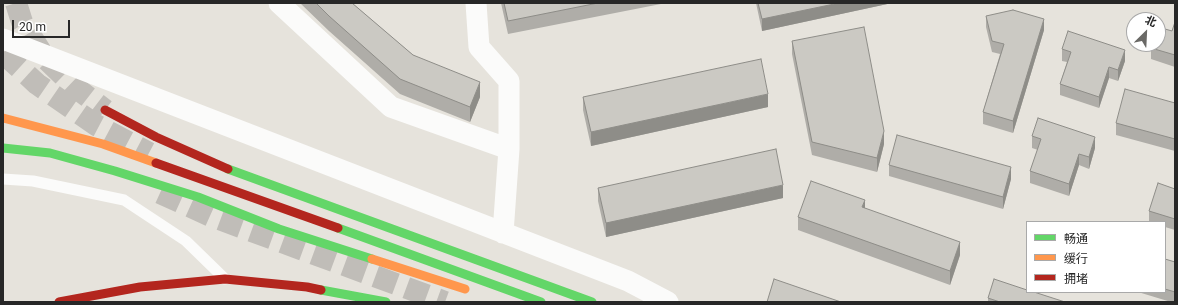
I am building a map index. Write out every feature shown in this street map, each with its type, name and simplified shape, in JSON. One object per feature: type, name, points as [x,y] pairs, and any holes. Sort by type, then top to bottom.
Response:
[{"type":"highway","points":[[105,110],[156,138],[235,172],[592,302]]},
{"type":"highway","points":[[3,118],[103,144],[323,222],[541,302]]},
{"type":"highway","points":[[3,148],[50,153],[115,170],[198,197],[279,229],[474,292]]},
{"type":"highway","points":[[59,302],[140,287],[225,279],[307,287],[386,302]]},
{"type":"street","points":[[278,3],[391,108],[509,149]]},
{"type":"street","points":[[476,3],[479,47],[509,81],[509,149],[503,233]]},
{"type":"street","points":[[3,39],[628,281],[668,302]]},
{"type":"lane","points":[[3,179],[33,180],[124,200],[186,241],[225,279]]},
{"type":"building","points":[[316,3],[352,3],[413,55],[480,82],[470,107],[400,79]]},
{"type":"building","points":[[504,3],[598,3],[508,21]]},
{"type":"building","points":[[758,3],[839,3],[762,19]]},
{"type":"building","points":[[1013,10],[1044,19],[1013,121],[983,112],[1004,44],[992,41],[986,16]]},
{"type":"building","points":[[1175,22],[1175,55],[1165,52],[1166,52],[1166,29],[1172,31]]},
{"type":"building","points":[[864,27],[884,131],[877,158],[812,142],[792,41]]},
{"type":"building","points":[[1068,31],[1125,50],[1118,70],[1109,67],[1099,97],[1060,84],[1071,52],[1062,49]]},
{"type":"building","points":[[761,59],[768,94],[591,132],[583,97]]},
{"type":"building","points":[[1125,89],[1175,103],[1175,139],[1116,123]]},
{"type":"building","points":[[1038,118],[1095,137],[1089,157],[1079,154],[1069,184],[1030,171],[1041,139],[1032,136]]},
{"type":"building","points":[[897,135],[1011,167],[1003,197],[889,165]]},
{"type":"building","points":[[776,149],[783,185],[606,223],[598,188]]},
{"type":"building","points":[[811,181],[865,200],[862,207],[960,242],[950,271],[798,217]]},
{"type":"building","points":[[1158,183],[1175,189],[1175,219],[1149,211]]},
{"type":"building","points":[[1166,259],[1175,262],[1175,292],[1166,289]]},
{"type":"building","points":[[774,279],[841,302],[767,302]]},
{"type":"building","points":[[994,279],[1026,290],[1026,293],[1037,293],[1065,302],[1000,302],[988,298]]},
{"type":"tunnel","points":[[16,3],[22,22],[45,58],[75,87],[105,110]]},
{"type":"tunnel","points":[[3,53],[37,84],[96,125],[149,153]]},
{"type":"tunnel","points":[[160,193],[211,216],[445,302]]},
{"type":"traffic: fast","points":[[3,148],[50,153],[115,171],[198,197],[279,229],[372,259]]},
{"type":"traffic: fast","points":[[228,169],[592,302]]},
{"type":"traffic: fast","points":[[338,228],[541,302]]},
{"type":"traffic: fast","points":[[321,290],[386,302]]},
{"type":"traffic: slow","points":[[3,118],[103,144],[156,163]]},
{"type":"traffic: slow","points":[[372,259],[465,289]]},
{"type":"traffic: jam","points":[[105,110],[156,137],[228,169]]},
{"type":"traffic: jam","points":[[156,163],[338,228]]},
{"type":"traffic: jam","points":[[59,302],[140,287],[225,279],[307,287],[321,290]]}]
